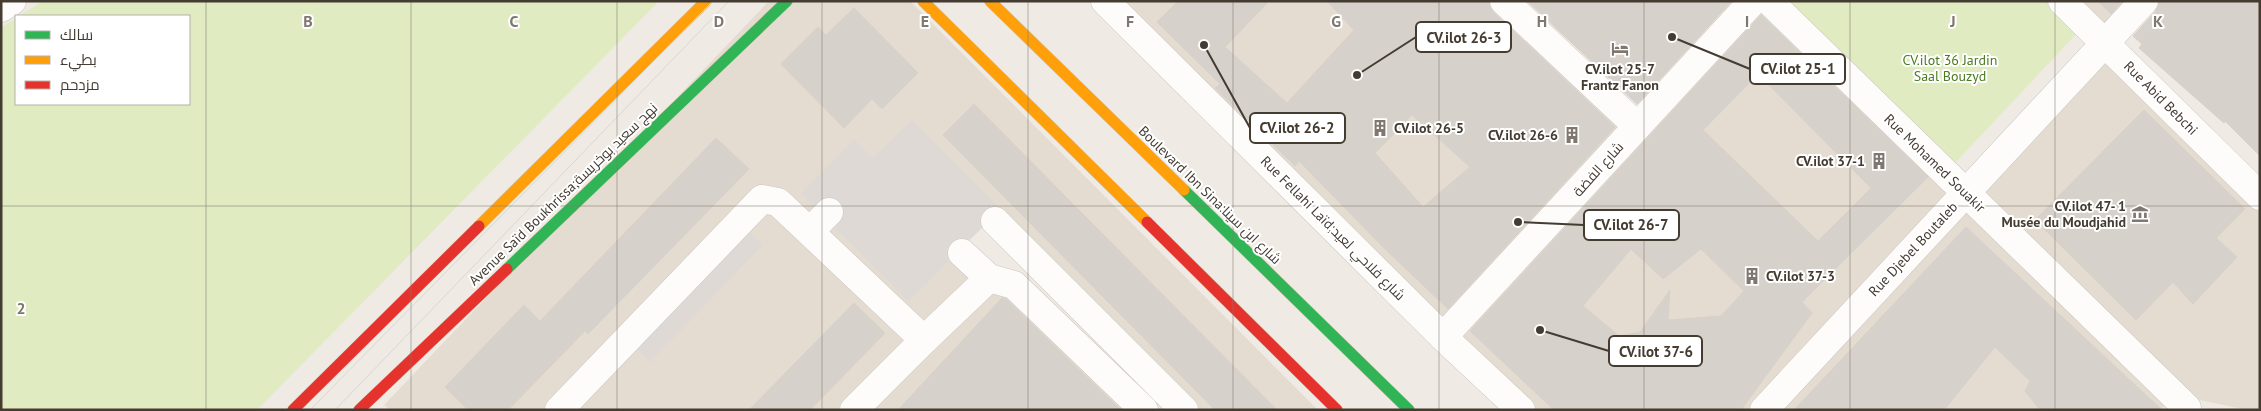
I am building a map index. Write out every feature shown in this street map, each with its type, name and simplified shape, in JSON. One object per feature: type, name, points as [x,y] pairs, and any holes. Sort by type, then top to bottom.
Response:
[{"type":"main road","points":[[293,410],[706,1]]},
{"type":"main road","name":"Avenue Saïd Boukhrissa;نهج سعيد بوخريسة","points":[[368,407],[787,1]]},
{"type":"main road","points":[[923,1],[1337,410]]},
{"type":"main road","name":"Boulevard Ibn Sina:شارع ابن سينا","points":[[990,1],[1409,410]]},
{"type":"street","points":[[1,8],[12,1]]},
{"type":"street","name":"Rue Fellahi Laïd;شارع فلاحي لعيد","points":[[1105,1],[1443,337],[1521,410]]},
{"type":"street","points":[[1504,1],[1637,126]]},
{"type":"street","name":"شارع الفضة","points":[[1443,337],[1752,1]]},
{"type":"street","name":"Rue Mohamed Souakir","points":[[1769,1],[2188,409]]},
{"type":"street","name":"Rue Abid Bebchi","points":[[2062,1],[2260,196]]},
{"type":"street","name":"Rue Djebel Boutaleb","points":[[1764,410],[2144,1]]},
{"type":"street","points":[[558,410],[762,199],[778,202],[924,340]]},
{"type":"street","points":[[810,231],[829,212]]},
{"type":"street","points":[[995,221],[1184,410]]},
{"type":"street","points":[[962,254],[989,278],[1014,285],[1144,410]]},
{"type":"street","points":[[854,410],[989,278]]},
{"type":"shaded area","points":[[769,1],[910,1],[1318,410],[1197,410],[998,212],[951,258],[976,279],[924,326],[759,190],[545,410],[391,410],[384,405]]},
{"type":"shaded area","points":[[1119,1],[1491,1],[1622,127],[1441,322]]},
{"type":"shaded area","points":[[2076,1],[2131,1],[2105,29]]},
{"type":"shaded area","points":[[1761,6],[1953,192],[1752,410],[1534,410],[1454,335]]},
{"type":"shaded area","points":[[2105,56],[2260,208],[2260,410],[2247,410],[2191,398],[1980,192]]},
{"type":"shaded area","points":[[912,120],[1001,209],[908,301],[801,193],[854,139],[873,158]]},
{"type":"shaded area","points":[[1967,206],[2170,404],[2157,410],[1778,410]]},
{"type":"shaded area","points":[[767,208],[911,340],[841,410],[571,410]]},
{"type":"shaded area","points":[[745,227],[763,245],[650,362],[632,344]]},
{"type":"shaded area","points":[[1003,287],[1137,410],[869,410],[992,289]]},
{"type":"green space","points":[[43,1],[659,1],[257,410],[1,410],[1,28],[15,19],[15,105],[190,105],[190,15],[21,15]]},
{"type":"green space","name":"CV.ilot 36 Jardin Saal Bouzyd","points":[[1781,1],[2047,1],[2079,31],[1954,164]]},
{"type":"building","points":[[1178,1],[1269,1],[1225,47],[1287,103],[1354,30],[1327,1],[1489,1],[1493,12],[1615,127],[1448,309],[1384,248],[1299,161],[1295,166],[1215,88],[1220,84],[1157,22]],"holes":[[[1412,115],[1470,167],[1423,207],[1375,153]]]},
{"type":"building","points":[[1527,1],[1732,1],[1637,104]]},
{"type":"building","points":[[2098,1],[2122,1],[2111,14]]},
{"type":"building","points":[[2159,1],[2260,1],[2260,156],[2225,121],[2224,123],[2139,48],[2142,44],[2133,36],[2155,12]]},
{"type":"building","points":[[854,8],[918,73],[882,109],[872,99],[844,128],[781,64],[818,27],[826,35]]},
{"type":"building","points":[[1761,15],[1928,177],[1802,302],[1812,313],[1741,410],[1554,410],[1470,331]],"holes":[[[1758,74],[1871,188],[1818,241],[1703,130]],[[1631,249],[1663,279],[1701,249],[1744,291],[1721,316],[1668,320],[1670,290],[1640,332],[1619,336],[1583,306]]]},
{"type":"building","points":[[974,104],[1277,410],[1215,410],[943,135]]},
{"type":"building","name":"CV.ilot 47- 1 Musée du Moudjahid","points":[[2144,110],[2245,209],[2216,238],[2237,257],[2193,304],[2173,282],[2136,320],[2035,220]]},
{"type":"building","points":[[716,138],[749,169],[588,334],[585,331],[508,410],[468,410],[445,387],[524,305],[540,321]]},
{"type":"building","points":[[1966,227],[2162,410],[2040,410],[2025,391],[2030,381],[1995,347],[1944,410],[1794,410]]},
{"type":"building","points":[[1002,298],[1006,299],[1121,410],[898,410]]},
{"type":"building","points":[[854,303],[885,333],[810,410],[749,410]]},
{"type":"tram line","points":[[310,410],[713,1]]},
{"type":"tram line","points":[[335,410],[729,1]]},
{"type":"traffic: fast","points":[[507,269],[787,1]]},
{"type":"traffic: fast","points":[[1184,190],[1409,410]]},
{"type":"traffic: slow","points":[[479,226],[706,1]]},
{"type":"traffic: slow","points":[[923,1],[1147,222]]},
{"type":"traffic: slow","points":[[990,1],[1184,190]]},
{"type":"traffic: jam","points":[[1147,222],[1337,410]]},
{"type":"traffic: jam","points":[[293,410],[479,226]]},
{"type":"traffic: jam","points":[[359,410],[507,269]]},
{"type":"place","name":"CV.ilot 25-1","points":[[1672,37]]},
{"type":"place","name":"CV.ilot 26-2","points":[[1204,45]]},
{"type":"place","name":"CV.ilot 25-7 Frantz Fanon","points":[[1620,49]]},
{"type":"place","name":"CV.ilot 26-3","points":[[1357,75]]},
{"type":"place","name":"CV.ilot 26-5","points":[[1380,128]]},
{"type":"place","name":"CV.ilot 26-6","points":[[1572,135]]},
{"type":"place","name":"CV.ilot 37-1","points":[[1879,161]]},
{"type":"place","name":"CV.ilot 47- 1 Musée du Moudjahid","points":[[2140,214]]},
{"type":"place","name":"CV.ilot 26-7","points":[[1518,222]]},
{"type":"place","name":"CV.ilot 37-3","points":[[1752,276]]},
{"type":"place","name":"CV.ilot 37-6","points":[[1540,330]]}]
